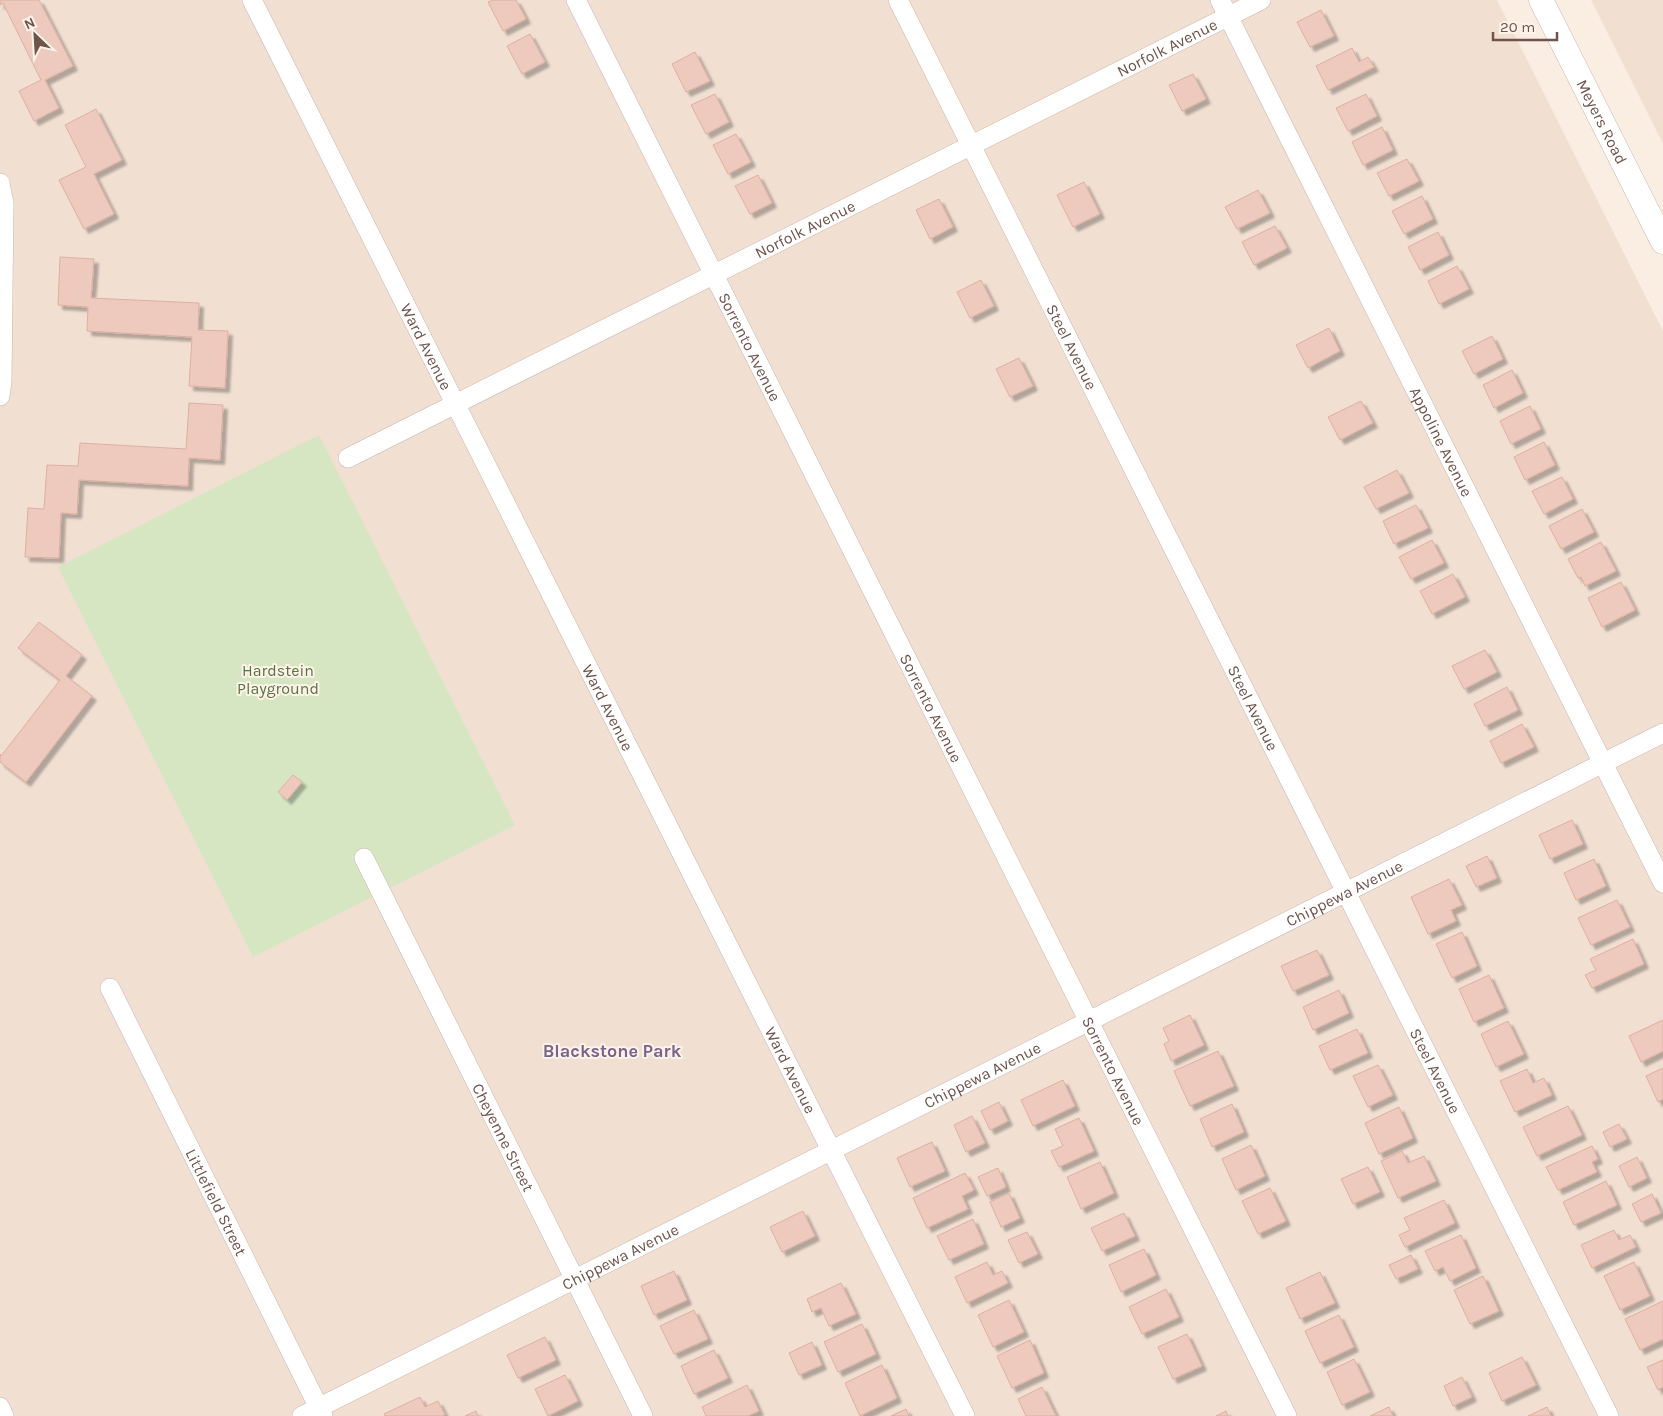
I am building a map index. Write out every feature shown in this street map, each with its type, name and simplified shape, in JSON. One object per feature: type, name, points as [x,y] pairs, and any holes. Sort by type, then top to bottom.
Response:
[{"type":"street","name":"Ward Avenue","points":[[252,0],[964,1416]]},
{"type":"street","name":"Sorrento Avenue","points":[[576,0],[1287,1416]]},
{"type":"street","name":"Steel Avenue","points":[[898,0],[1609,1416]]},
{"type":"street","name":"Norfolk Avenue","points":[[348,458],[971,145],[1224,8],[1261,0]]},
{"type":"street","name":"Meyers Road","points":[[1541,0],[1663,242]]},
{"type":"street","name":"Appoline Avenue","points":[[1224,8],[1663,883]]},
{"type":"street","points":[[0,183],[4,203],[1,386]]},
{"type":"street","name":"Chippewa Avenue","points":[[302,1416],[321,1412],[575,1279],[1663,733]]},
{"type":"street","name":"Cheyenne Street","points":[[364,858],[643,1416]]},
{"type":"street","name":"Littlefield Street","points":[[110,988],[321,1412]]},
{"type":"street","points":[[0,1407],[4,1416]]},
{"type":"shaded area","points":[[0,0],[1497,0],[1663,331],[1663,1416],[0,1416]]},
{"type":"shaded area","points":[[1591,0],[1663,0],[1663,144]]},
{"type":"green space","name":"Hardstein Playground","points":[[319,435],[515,825],[253,957],[58,567]]},
{"type":"building","points":[[0,0],[39,0],[73,66],[45,80],[59,108],[34,121],[19,91],[41,80],[3,3],[0,5]]},
{"type":"building","points":[[493,0],[516,0],[526,19],[503,31],[488,2]]},
{"type":"building","points":[[1321,10],[1334,36],[1310,47],[1297,22]]},
{"type":"building","points":[[530,34],[545,62],[522,74],[507,46]]},
{"type":"building","points":[[1352,48],[1359,62],[1368,57],[1374,67],[1328,90],[1316,66]]},
{"type":"building","points":[[695,52],[710,81],[686,92],[672,64]]},
{"type":"building","points":[[1193,74],[1206,99],[1182,111],[1169,85]]},
{"type":"building","points":[[715,94],[729,122],[706,134],[691,105]]},
{"type":"building","points":[[1366,94],[1377,116],[1348,131],[1336,108]]},
{"type":"building","points":[[96,109],[122,160],[94,174],[114,214],[84,229],[59,180],[86,167],[65,125]]},
{"type":"building","points":[[1382,127],[1393,150],[1363,165],[1352,142]]},
{"type":"building","points":[[736,134],[751,162],[728,174],[713,145]]},
{"type":"building","points":[[1407,159],[1419,181],[1389,196],[1377,173]]},
{"type":"building","points":[[758,175],[772,203],[750,214],[735,186]]},
{"type":"building","points":[[1084,182],[1100,214],[1073,227],[1057,195]]},
{"type":"building","points":[[1258,190],[1270,213],[1237,229],[1225,207]]},
{"type":"building","points":[[1422,196],[1433,219],[1404,234],[1392,211]]},
{"type":"building","points":[[939,199],[953,227],[930,239],[916,210]]},
{"type":"building","points":[[1275,226],[1287,248],[1254,265],[1242,242]]},
{"type":"building","points":[[1438,232],[1449,255],[1420,270],[1408,247]]},
{"type":"building","points":[[60,257],[94,259],[91,298],[199,303],[198,330],[228,331],[225,388],[189,386],[192,337],[87,331],[88,307],[58,305]]},
{"type":"building","points":[[1457,266],[1469,289],[1439,304],[1428,281]]},
{"type":"building","points":[[981,280],[994,306],[970,318],[957,292]]},
{"type":"building","points":[[1329,328],[1340,351],[1308,368],[1296,345]]},
{"type":"building","points":[[1492,336],[1503,359],[1474,374],[1462,351]]},
{"type":"building","points":[[1019,358],[1033,386],[1010,397],[996,369]]},
{"type":"building","points":[[1512,370],[1523,393],[1494,408],[1483,385]]},
{"type":"building","points":[[1361,401],[1373,423],[1340,440],[1328,417]]},
{"type":"building","points":[[189,403],[223,405],[220,460],[189,458],[188,486],[79,480],[77,514],[61,513],[59,558],[25,557],[28,508],[44,509],[47,465],[78,466],[80,443],[186,449]]},
{"type":"building","points":[[1530,406],[1541,429],[1511,444],[1500,421]]},
{"type":"building","points":[[1544,442],[1555,465],[1525,480],[1514,457]]},
{"type":"building","points":[[1397,470],[1409,493],[1376,509],[1364,487]]},
{"type":"building","points":[[1562,477],[1573,499],[1544,514],[1532,491]]},
{"type":"building","points":[[1416,505],[1428,528],[1394,544],[1383,521]]},
{"type":"building","points":[[1582,509],[1594,532],[1561,549],[1549,526]]},
{"type":"building","points":[[1432,540],[1444,563],[1411,579],[1399,557]]},
{"type":"building","points":[[1601,542],[1616,571],[1585,586],[1581,577],[1578,578],[1568,559]]},
{"type":"building","points":[[1453,574],[1465,597],[1432,614],[1420,591]]},
{"type":"building","points":[[1621,582],[1635,610],[1602,627],[1588,598]]},
{"type":"building","points":[[39,622],[82,655],[66,676],[92,696],[26,782],[0,762],[0,754],[1,756],[60,680],[18,648]]},
{"type":"building","points":[[1485,650],[1497,672],[1464,689],[1452,666]]},
{"type":"building","points":[[1507,687],[1518,710],[1485,726],[1474,704]]},
{"type":"building","points":[[1522,724],[1534,747],[1501,763],[1490,741]]},
{"type":"building","points":[[293,775],[302,782],[287,800],[278,792]]},
{"type":"building","points":[[1572,820],[1583,844],[1550,859],[1539,835]]},
{"type":"building","points":[[1487,856],[1497,878],[1476,887],[1466,866]]},
{"type":"building","points":[[1594,859],[1606,886],[1576,900],[1564,873]]},
{"type":"building","points":[[1449,879],[1462,905],[1451,910],[1456,921],[1428,934],[1411,897]]},
{"type":"building","points":[[1617,900],[1630,927],[1591,945],[1578,918]]},
{"type":"building","points":[[1462,932],[1477,966],[1452,978],[1436,944]]},
{"type":"building","points":[[1633,939],[1644,964],[1592,988],[1585,975],[1596,970],[1590,959]]},
{"type":"building","points":[[1317,950],[1329,975],[1293,991],[1281,966]]},
{"type":"building","points":[[1489,975],[1504,1008],[1474,1022],[1459,989]]},
{"type":"building","points":[[1339,990],[1349,1013],[1313,1030],[1303,1007]]},
{"type":"building","points":[[1190,1015],[1204,1045],[1171,1061],[1164,1044],[1169,1041],[1163,1028]]},
{"type":"building","points":[[1663,1020],[1663,1051],[1641,1062],[1629,1036]]},
{"type":"building","points":[[1508,1021],[1524,1054],[1496,1067],[1481,1034]]},
{"type":"building","points":[[1357,1029],[1368,1053],[1330,1070],[1319,1046]]},
{"type":"building","points":[[1218,1051],[1234,1086],[1190,1106],[1174,1071]]},
{"type":"building","points":[[1378,1065],[1393,1095],[1368,1107],[1353,1076]]},
{"type":"building","points":[[1663,1068],[1663,1099],[1658,1102],[1646,1076]]},
{"type":"building","points":[[1527,1069],[1533,1083],[1544,1078],[1552,1095],[1515,1112],[1500,1081]]},
{"type":"building","points":[[1063,1080],[1075,1106],[1033,1126],[1021,1100]]},
{"type":"building","points":[[999,1102],[1008,1121],[990,1130],[981,1111]]},
{"type":"building","points":[[1232,1104],[1244,1132],[1212,1147],[1200,1119]]},
{"type":"building","points":[[1568,1106],[1582,1135],[1537,1156],[1523,1127]]},
{"type":"building","points":[[1399,1107],[1413,1138],[1379,1154],[1365,1123]]},
{"type":"building","points":[[972,1116],[985,1143],[966,1152],[954,1125]]},
{"type":"building","points":[[1079,1118],[1094,1151],[1059,1167],[1051,1151],[1063,1146],[1055,1129]]},
{"type":"building","points":[[1619,1124],[1627,1139],[1610,1147],[1603,1132]]},
{"type":"building","points":[[932,1142],[945,1171],[910,1187],[897,1158]]},
{"type":"building","points":[[1251,1145],[1265,1176],[1236,1190],[1222,1159]]},
{"type":"building","points":[[1592,1146],[1598,1159],[1592,1162],[1597,1172],[1558,1190],[1546,1167]]},
{"type":"building","points":[[1402,1151],[1408,1163],[1424,1156],[1436,1181],[1398,1198],[1381,1161]]},
{"type":"building","points":[[1637,1157],[1647,1178],[1629,1187],[1619,1166]]},
{"type":"building","points":[[1100,1162],[1114,1193],[1081,1209],[1067,1177]]},
{"type":"building","points":[[1368,1167],[1380,1192],[1353,1204],[1341,1179]]},
{"type":"building","points":[[998,1168],[1006,1187],[987,1196],[978,1177]]},
{"type":"building","points":[[965,1173],[974,1190],[962,1196],[968,1209],[927,1228],[913,1198]]},
{"type":"building","points":[[1606,1181],[1617,1205],[1574,1225],[1563,1202]]},
{"type":"building","points":[[1270,1188],[1286,1221],[1258,1234],[1242,1201]]},
{"type":"building","points":[[1009,1193],[1020,1218],[1001,1227],[990,1202]]},
{"type":"building","points":[[1652,1194],[1661,1213],[1641,1222],[1632,1204]]},
{"type":"building","points":[[1444,1200],[1455,1223],[1405,1247],[1399,1235],[1410,1230],[1404,1218]]},
{"type":"building","points":[[803,1211],[815,1236],[782,1252],[770,1227]]},
{"type":"building","points":[[1124,1213],[1135,1236],[1102,1251],[1091,1228]]},
{"type":"building","points":[[973,1219],[984,1244],[949,1260],[937,1236]]},
{"type":"building","points":[[1614,1230],[1619,1240],[1630,1235],[1636,1247],[1592,1268],[1581,1245]]},
{"type":"building","points":[[1027,1232],[1038,1254],[1019,1263],[1008,1240]]},
{"type":"building","points":[[1461,1235],[1476,1268],[1450,1281],[1443,1267],[1435,1271],[1425,1251]]},
{"type":"building","points":[[1144,1249],[1156,1275],[1121,1292],[1109,1265]]},
{"type":"building","points":[[1411,1255],[1418,1269],[1396,1279],[1389,1265]]},
{"type":"building","points":[[987,1262],[993,1275],[1002,1271],[1008,1283],[967,1303],[955,1277]]},
{"type":"building","points":[[1634,1262],[1650,1296],[1620,1310],[1604,1276]]},
{"type":"building","points":[[674,1271],[687,1300],[654,1315],[641,1286]]},
{"type":"building","points":[[1320,1272],[1335,1303],[1300,1319],[1286,1288]]},
{"type":"building","points":[[1483,1276],[1499,1311],[1470,1324],[1454,1290]]},
{"type":"building","points":[[841,1283],[856,1314],[829,1326],[821,1308],[812,1312],[807,1299]]},
{"type":"building","points":[[1166,1289],[1179,1317],[1142,1334],[1129,1307]]},
{"type":"building","points":[[1009,1300],[1024,1332],[993,1347],[978,1315]]},
{"type":"building","points":[[1663,1301],[1663,1339],[1640,1350],[1625,1319]]},
{"type":"building","points":[[694,1310],[708,1339],[674,1354],[660,1326]]},
{"type":"building","points":[[1339,1315],[1354,1347],[1320,1363],[1305,1331]]},
{"type":"building","points":[[862,1324],[876,1354],[838,1372],[824,1342]]},
{"type":"building","points":[[1187,1334],[1202,1366],[1173,1379],[1158,1347]]},
{"type":"building","points":[[545,1337],[556,1360],[518,1378],[507,1355]]},
{"type":"building","points":[[1030,1340],[1044,1373],[1012,1388],[997,1356]]},
{"type":"building","points":[[812,1342],[822,1365],[799,1375],[789,1353]]},
{"type":"building","points":[[714,1350],[728,1378],[694,1394],[681,1366]]},
{"type":"building","points":[[1522,1357],[1536,1385],[1502,1401],[1489,1373]]},
{"type":"building","points":[[1354,1359],[1370,1392],[1342,1405],[1327,1372]]},
{"type":"building","points":[[1663,1360],[1663,1387],[1658,1390],[1647,1367]]},
{"type":"building","points":[[882,1365],[897,1398],[860,1416],[845,1383]]},
{"type":"building","points":[[565,1375],[578,1401],[548,1416],[535,1389]]},
{"type":"building","points":[[1462,1377],[1472,1397],[1453,1406],[1444,1386]]},
{"type":"building","points":[[747,1385],[759,1411],[748,1416],[706,1416],[702,1407]]},
{"type":"building","points":[[1042,1387],[1056,1416],[1026,1416],[1018,1399]]},
{"type":"building","points":[[420,1397],[425,1407],[438,1401],[445,1415],[385,1416],[384,1414]]},
{"type":"building","points":[[1389,1407],[1393,1416],[1370,1416]]},
{"type":"building","points":[[1547,1407],[1551,1416],[1528,1416]]},
{"type":"building","points":[[906,1409],[909,1416],[891,1416]]},
{"type":"building","points":[[476,1411],[478,1416],[465,1416]]},
{"type":"building","points":[[1226,1411],[1228,1416],[1216,1416]]},
{"type":"district","name":"Blackstone Park","points":[[612,1051]]}]
